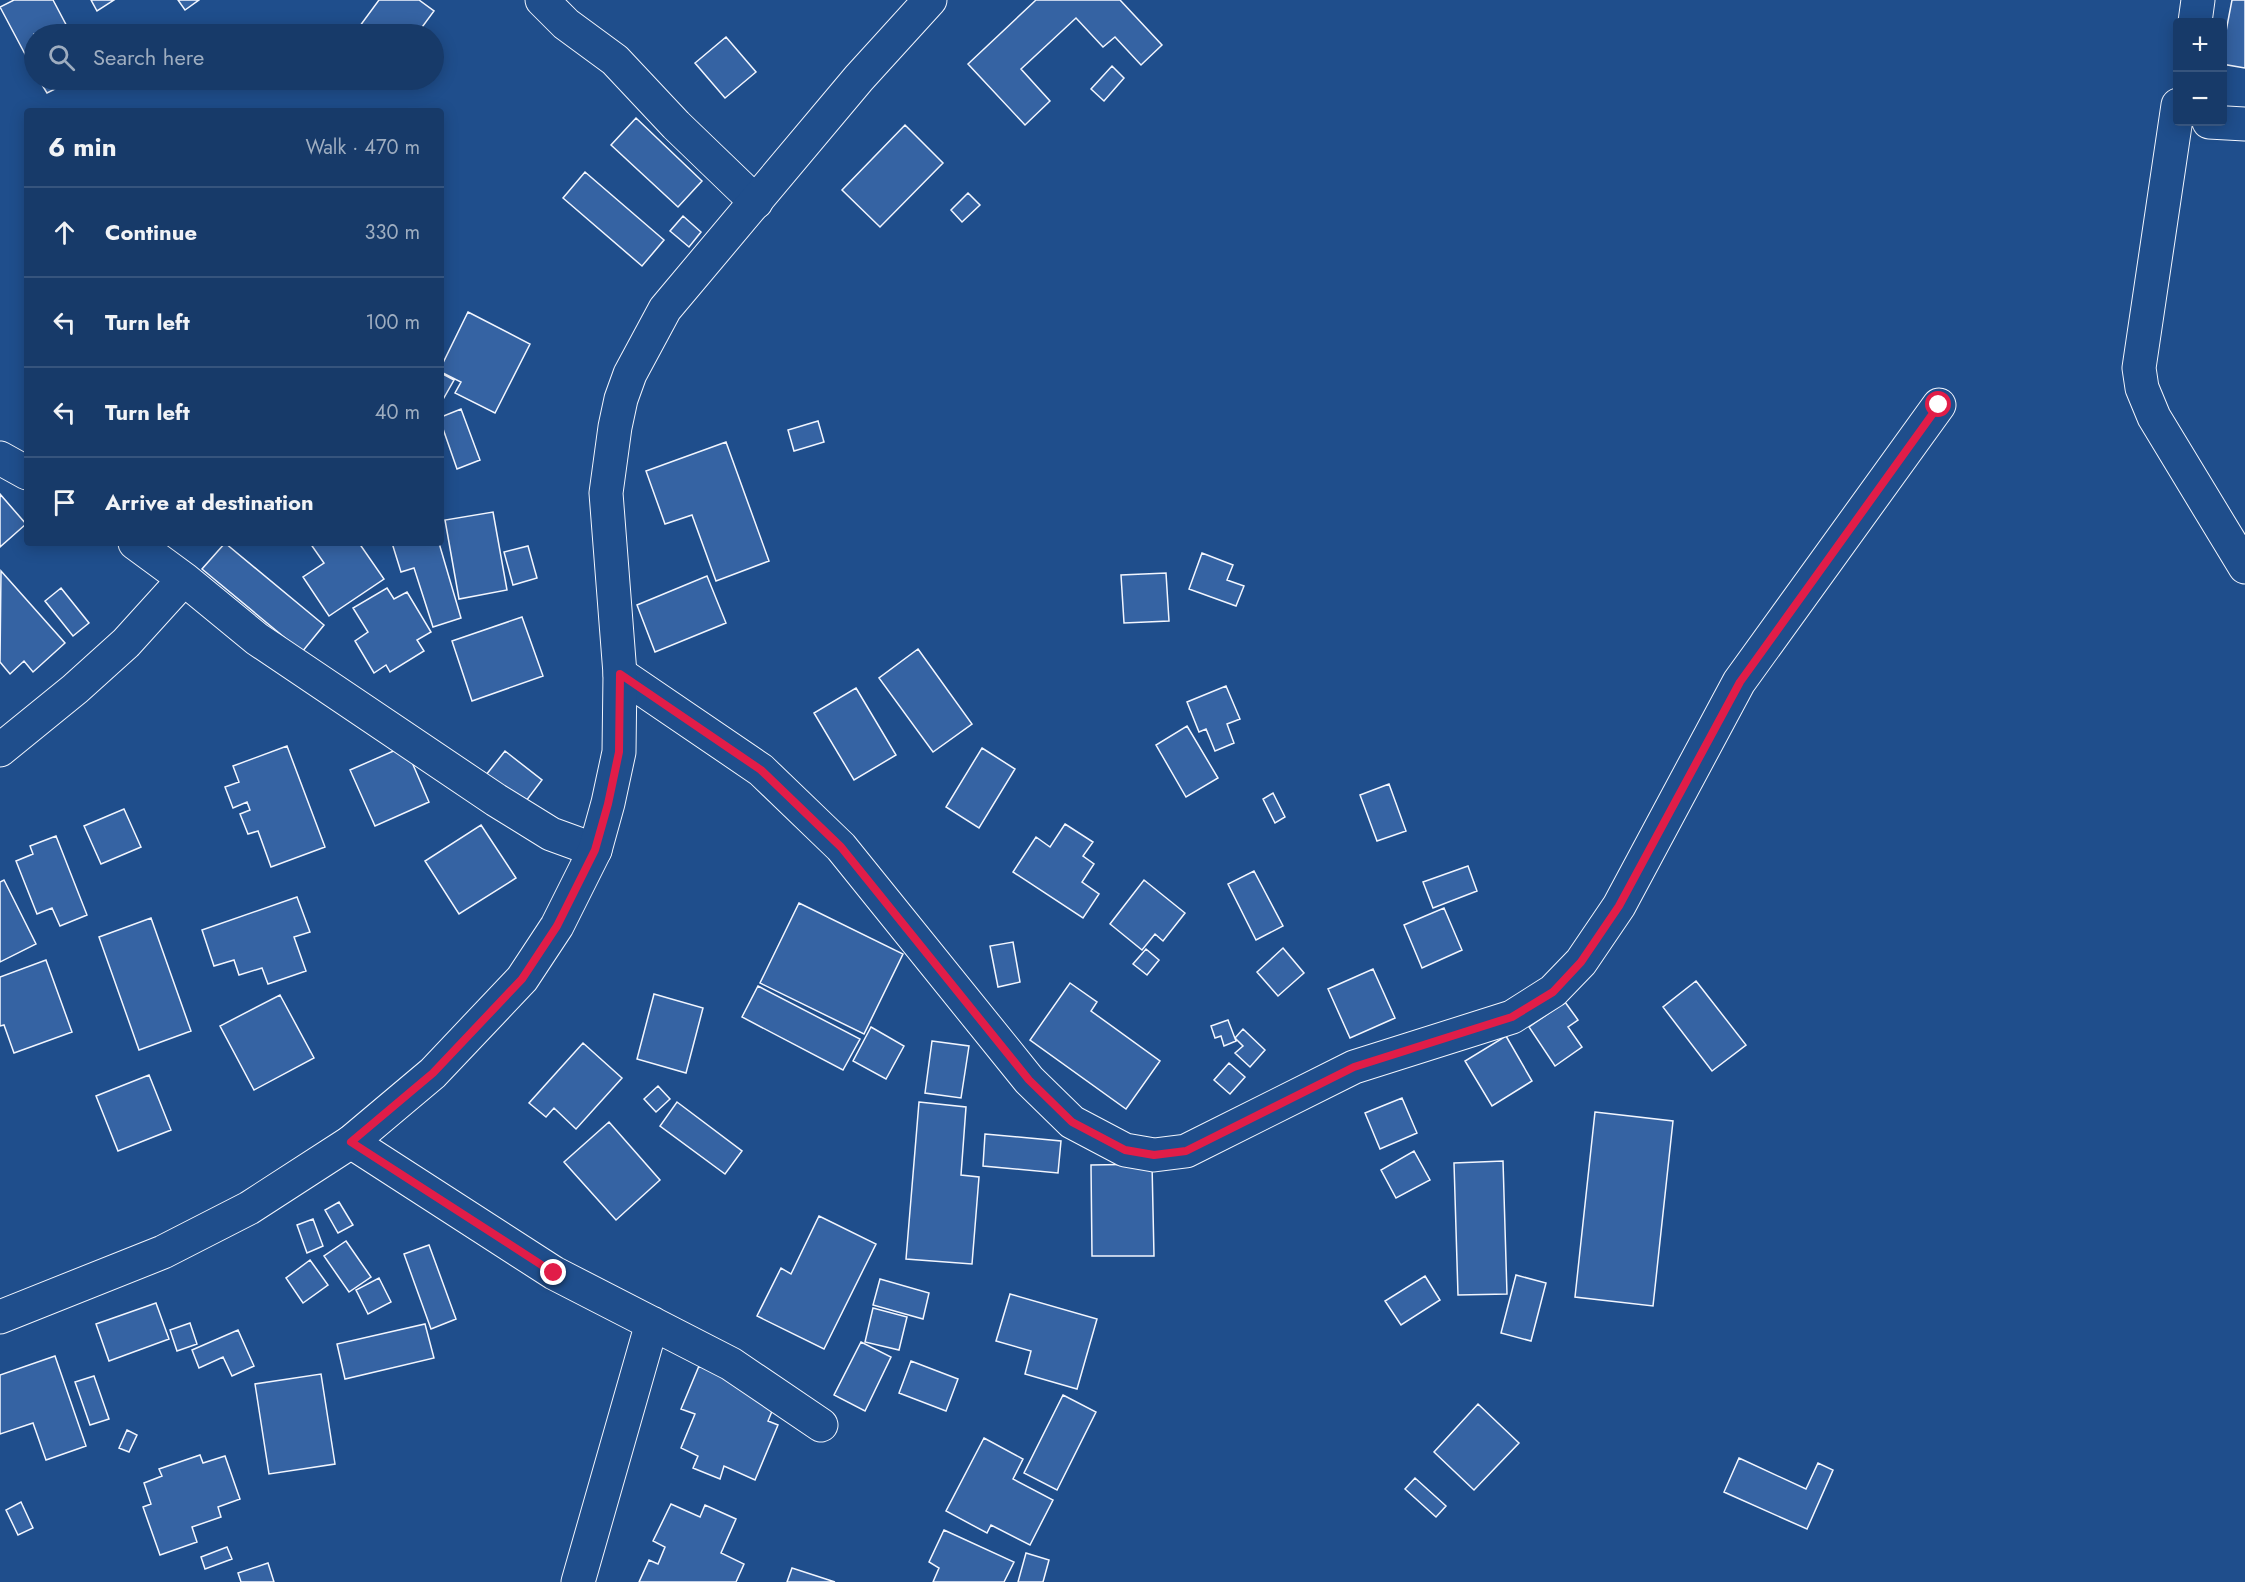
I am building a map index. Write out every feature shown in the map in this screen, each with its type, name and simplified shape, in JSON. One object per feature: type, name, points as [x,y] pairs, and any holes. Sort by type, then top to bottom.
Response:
[{"type":"street","points":[[542,0],[567,24],[615,60],[676,124],[756,201]]},
{"type":"street","points":[[0,1317],[172,1247],[249,1208],[351,1142],[433,1073],[522,979],[557,926],[595,850],[619,752],[620,674],[606,494],[615,427],[621,399],[630,374],[665,309],[859,78],[930,0]]},
{"type":"street","points":[[2196,18],[2198,0]]},
{"type":"street","points":[[2227,123],[2245,124]]},
{"type":"street","points":[[2175,126],[2139,368],[2142,388],[2154,417],[2245,567]]},
{"type":"street","points":[[620,674],[761,770],[841,847],[1029,1080],[1072,1122],[1125,1150],[1154,1155],[1186,1151],[1354,1067],[1512,1017],[1553,992],[1581,962],[1619,906],[1740,682],[1939,405]]},
{"type":"street","points":[[0,458],[24,471]]},
{"type":"street","points":[[139,546],[184,579],[257,639],[496,800],[551,834],[595,850]]},
{"type":"street","points":[[0,750],[75,689],[126,643],[184,579]]},
{"type":"street","points":[[351,1142],[554,1273],[731,1364],[821,1425]]},
{"type":"street","points":[[578,1582],[652,1323]]},
{"type":"building","points":[[14,0],[53,0],[66,24],[24,24],[24,52],[0,7]]},
{"type":"building","points":[[91,0],[114,0],[97,11]]},
{"type":"building","points":[[178,0],[199,0],[185,10]]},
{"type":"building","points":[[379,0],[419,0],[434,11],[424,24],[361,24]]},
{"type":"building","points":[[1036,0],[1120,0],[1162,45],[1141,65],[1115,37],[1103,47],[1076,18],[1021,69],[1050,101],[1025,125],[968,64]]},
{"type":"building","points":[[2232,0],[2245,0],[2245,68],[2227,65],[2227,26]]},
{"type":"building","points":[[726,37],[756,72],[725,98],[695,63]]},
{"type":"building","points":[[1112,66],[1124,78],[1104,101],[1091,89]]},
{"type":"building","points":[[636,118],[702,181],[678,207],[611,145]]},
{"type":"building","points":[[905,125],[943,163],[880,227],[842,190]]},
{"type":"building","points":[[585,172],[664,240],[642,266],[563,198]]},
{"type":"building","points":[[968,193],[980,205],[962,222],[951,210]]},
{"type":"building","points":[[683,216],[701,232],[689,247],[670,231]]},
{"type":"building","points":[[468,312],[530,344],[495,413],[455,393],[461,382],[444,374],[444,361]]},
{"type":"building","points":[[444,375],[454,380],[444,398]]},
{"type":"building","points":[[461,409],[480,460],[457,469],[444,432],[444,416]]},
{"type":"building","points":[[818,421],[824,442],[794,451],[788,430]]},
{"type":"building","points":[[726,442],[769,561],[716,581],[692,515],[665,524],[646,471]]},
{"type":"building","points":[[0,494],[24,522],[24,526],[0,547]]},
{"type":"building","points":[[493,512],[507,590],[459,599],[445,520]]},
{"type":"building","points":[[222,546],[229,546],[324,625],[302,652],[202,569]]},
{"type":"building","points":[[312,546],[361,546],[384,579],[329,616],[303,577],[324,563]]},
{"type":"building","points":[[393,546],[440,546],[461,618],[433,627],[414,568],[401,572]]},
{"type":"building","points":[[528,546],[537,578],[513,585],[504,552]]},
{"type":"building","points":[[1202,553],[1233,565],[1227,580],[1244,586],[1236,606],[1189,589]]},
{"type":"building","points":[[1,571],[65,643],[33,672],[24,661],[10,674],[0,662]]},
{"type":"building","points":[[1166,573],[1169,621],[1124,623],[1121,575]]},
{"type":"building","points":[[707,576],[726,623],[655,652],[637,605]]},
{"type":"building","points":[[61,588],[89,623],[73,636],[45,601]]},
{"type":"building","points":[[387,588],[394,599],[407,592],[431,632],[417,640],[424,651],[390,672],[386,665],[374,673],[355,641],[368,632],[353,608]]},
{"type":"building","points":[[522,617],[543,676],[472,701],[452,641]]},
{"type":"building","points":[[918,649],[972,724],[933,752],[879,678]]},
{"type":"building","points":[[1226,686],[1240,719],[1227,724],[1234,743],[1215,751],[1206,729],[1199,732],[1187,702]]},
{"type":"building","points":[[856,688],[896,755],[854,780],[814,713]]},
{"type":"building","points":[[1187,726],[1218,778],[1186,797],[1156,745]]},
{"type":"building","points":[[287,746],[325,847],[271,867],[258,831],[248,834],[240,814],[250,810],[247,802],[233,808],[225,787],[239,782],[233,766]]},
{"type":"building","points":[[405,746],[429,802],[375,826],[350,770]]},
{"type":"building","points":[[982,748],[1015,769],[979,828],[946,807]]},
{"type":"building","points":[[505,751],[542,780],[523,805],[486,775]]},
{"type":"building","points":[[1389,784],[1406,831],[1377,841],[1360,795]]},
{"type":"building","points":[[1273,793],[1285,817],[1275,823],[1263,799]]},
{"type":"building","points":[[124,809],[141,847],[101,864],[84,826]]},
{"type":"building","points":[[1065,824],[1093,842],[1083,856],[1094,864],[1082,882],[1099,894],[1083,918],[1013,872],[1036,837],[1050,847]]},
{"type":"building","points":[[481,825],[516,878],[459,914],[425,861]]},
{"type":"building","points":[[56,836],[87,915],[60,926],[52,908],[37,914],[16,861],[33,854],[30,846]]},
{"type":"building","points":[[1468,866],[1477,891],[1433,908],[1423,882]]},
{"type":"building","points":[[1254,871],[1283,926],[1256,940],[1228,884]]},
{"type":"building","points":[[4,880],[36,944],[0,962],[0,882]]},
{"type":"building","points":[[1144,880],[1185,913],[1163,941],[1155,934],[1142,950],[1110,924]]},
{"type":"building","points":[[297,897],[310,932],[294,937],[306,971],[268,984],[262,968],[239,975],[234,960],[214,966],[202,930]]},
{"type":"building","points":[[799,903],[903,954],[864,1034],[760,983]]},
{"type":"building","points":[[1444,908],[1462,950],[1422,968],[1404,925]]},
{"type":"building","points":[[151,918],[191,1031],[139,1050],[99,937]]},
{"type":"building","points":[[1013,942],[1020,982],[998,987],[990,946]]},
{"type":"building","points":[[1283,948],[1304,973],[1278,996],[1257,972]]},
{"type":"building","points":[[1146,949],[1159,960],[1147,975],[1133,964]]},
{"type":"building","points":[[46,960],[72,1032],[14,1053],[4,1025],[0,1026],[0,977]]},
{"type":"building","points":[[1373,969],[1395,1018],[1350,1038],[1328,989]]},
{"type":"building","points":[[1696,981],[1746,1045],[1712,1071],[1663,1007]]},
{"type":"building","points":[[1070,983],[1097,1002],[1091,1011],[1160,1061],[1126,1109],[1030,1040]]},
{"type":"building","points":[[758,986],[860,1039],[843,1070],[742,1017]]},
{"type":"building","points":[[654,994],[703,1008],[686,1073],[637,1059]]},
{"type":"building","points":[[280,995],[314,1058],[254,1090],[220,1026]]},
{"type":"building","points":[[1565,1002],[1578,1020],[1568,1027],[1582,1047],[1555,1066],[1529,1027]]},
{"type":"building","points":[[1228,1020],[1236,1041],[1224,1046],[1221,1036],[1215,1038],[1211,1026]]},
{"type":"building","points":[[871,1027],[904,1046],[886,1079],[853,1061]]},
{"type":"building","points":[[1243,1029],[1265,1050],[1250,1067],[1235,1053],[1243,1046],[1235,1038]]},
{"type":"building","points":[[1506,1036],[1532,1081],[1492,1106],[1465,1061]]},
{"type":"building","points":[[932,1041],[969,1046],[961,1098],[925,1093]]},
{"type":"building","points":[[583,1043],[622,1078],[576,1129],[554,1108],[546,1117],[529,1103]]},
{"type":"building","points":[[1229,1063],[1245,1077],[1230,1094],[1214,1080]]},
{"type":"building","points":[[149,1075],[171,1130],[118,1151],[96,1096]]},
{"type":"building","points":[[658,1086],[670,1099],[656,1112],[644,1099]]},
{"type":"building","points":[[1402,1098],[1417,1133],[1380,1149],[1365,1113]]},
{"type":"building","points":[[677,1102],[742,1151],[725,1174],[660,1126]]},
{"type":"building","points":[[919,1102],[966,1107],[961,1175],[979,1177],[972,1264],[906,1259]]},
{"type":"building","points":[[1595,1112],[1673,1121],[1653,1306],[1575,1297]]},
{"type":"building","points":[[609,1122],[660,1180],[616,1220],[564,1162]]},
{"type":"building","points":[[985,1134],[1061,1141],[1058,1173],[983,1166]]},
{"type":"building","points":[[1414,1151],[1430,1180],[1396,1198],[1381,1170]]},
{"type":"building","points":[[1503,1161],[1507,1294],[1458,1295],[1454,1163]]},
{"type":"building","points":[[1152,1164],[1154,1256],[1092,1256],[1091,1165]]},
{"type":"building","points":[[339,1202],[353,1225],[338,1233],[325,1210]]},
{"type":"building","points":[[819,1216],[876,1244],[824,1349],[757,1316],[781,1268],[791,1274]]},
{"type":"building","points":[[313,1219],[323,1246],[307,1253],[297,1225]]},
{"type":"building","points":[[346,1241],[371,1277],[349,1292],[324,1256]]},
{"type":"building","points":[[429,1245],[456,1319],[431,1329],[404,1254]]},
{"type":"building","points":[[310,1260],[328,1285],[303,1303],[286,1278]]},
{"type":"building","points":[[1516,1275],[1546,1283],[1531,1341],[1501,1333]]},
{"type":"building","points":[[1425,1276],[1440,1300],[1401,1325],[1385,1301]]},
{"type":"building","points":[[379,1278],[391,1302],[368,1314],[356,1290]]},
{"type":"building","points":[[880,1279],[929,1293],[923,1319],[873,1305]]},
{"type":"building","points":[[1010,1294],[1097,1319],[1077,1389],[1025,1374],[1031,1351],[996,1341]]},
{"type":"building","points":[[156,1303],[169,1339],[109,1361],[96,1324]]},
{"type":"building","points":[[873,1308],[907,1317],[899,1350],[865,1342]]},
{"type":"building","points":[[190,1323],[197,1344],[177,1351],[170,1330]]},
{"type":"building","points":[[425,1324],[434,1358],[345,1379],[337,1344]]},
{"type":"building","points":[[238,1330],[254,1366],[232,1376],[223,1357],[199,1368],[192,1350]]},
{"type":"building","points":[[861,1342],[891,1357],[865,1411],[834,1395]]},
{"type":"building","points":[[55,1356],[86,1446],[46,1460],[33,1423],[0,1434],[0,1375]]},
{"type":"building","points":[[911,1361],[958,1379],[946,1411],[899,1393]]},
{"type":"building","points":[[699,1366],[777,1399],[768,1421],[778,1425],[755,1480],[724,1466],[720,1479],[693,1468],[698,1456],[681,1448],[695,1414],[681,1409]]},
{"type":"building","points":[[321,1374],[335,1464],[269,1474],[255,1384]]},
{"type":"building","points":[[94,1376],[109,1419],[90,1425],[75,1382]]},
{"type":"building","points":[[1063,1395],[1096,1412],[1057,1490],[1024,1473]]},
{"type":"building","points":[[1478,1404],[1519,1443],[1474,1490],[1434,1452]]},
{"type":"building","points":[[127,1430],[137,1435],[129,1452],[119,1448]]},
{"type":"building","points":[[984,1438],[1023,1459],[1013,1479],[1053,1500],[1030,1545],[991,1525],[987,1533],[946,1511]]},
{"type":"building","points":[[200,1455],[203,1463],[225,1456],[240,1499],[218,1507],[221,1517],[192,1527],[197,1542],[160,1555],[143,1507],[151,1504],[144,1483],[162,1476],[159,1469]]},
{"type":"building","points":[[1739,1458],[1806,1489],[1818,1463],[1833,1470],[1807,1529],[1724,1492]]},
{"type":"building","points":[[1415,1478],[1446,1506],[1436,1517],[1405,1489]]},
{"type":"building","points":[[21,1502],[33,1528],[18,1535],[6,1510]]},
{"type":"building","points":[[671,1504],[700,1517],[705,1505],[736,1519],[721,1553],[744,1564],[736,1582],[639,1582],[649,1560],[658,1564],[665,1547],[653,1541]]},
{"type":"building","points":[[944,1530],[1014,1562],[1004,1582],[933,1582],[939,1568],[929,1562]]},
{"type":"building","points":[[227,1547],[232,1559],[205,1569],[201,1557]]},
{"type":"building","points":[[1026,1553],[1049,1560],[1043,1582],[1018,1582]]},
{"type":"building","points":[[268,1563],[274,1582],[241,1582],[238,1573]]},
{"type":"building","points":[[792,1568],[835,1582],[787,1582]]},
{"type":"route","points":[[554,1273],[351,1142],[433,1073],[522,979],[557,926],[595,850],[608,804],[619,752],[620,674],[761,770],[841,847],[1029,1080],[1072,1122],[1125,1150],[1154,1155],[1186,1151],[1354,1067],[1512,1017],[1553,992],[1581,962],[1619,906],[1740,682],[1939,405]]}]
